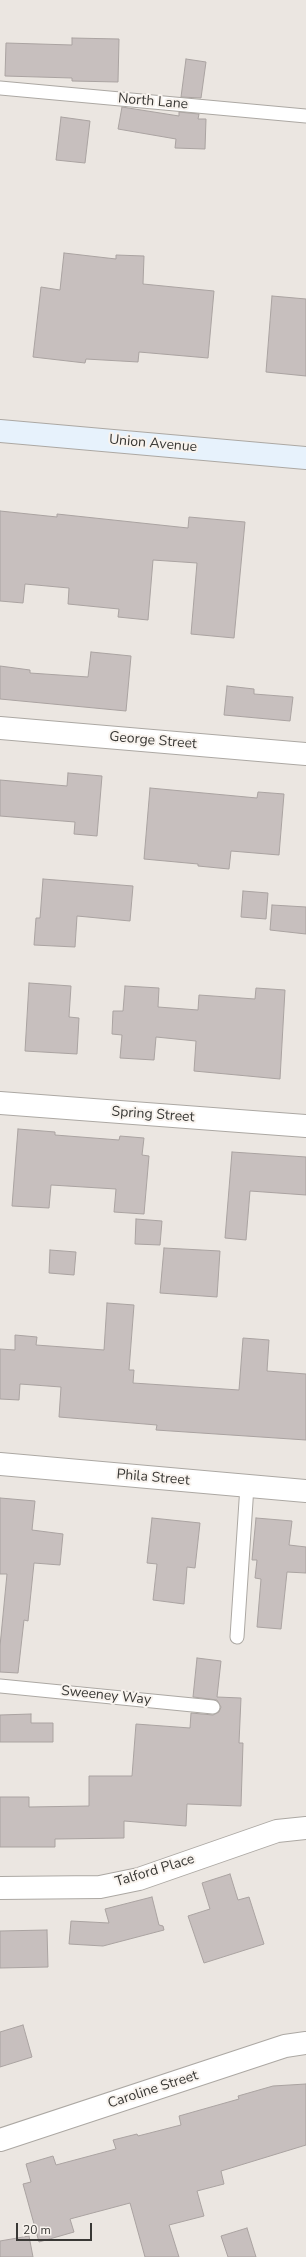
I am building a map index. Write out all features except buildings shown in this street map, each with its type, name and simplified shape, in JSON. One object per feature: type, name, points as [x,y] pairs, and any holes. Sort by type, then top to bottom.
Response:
[{"type":"main road","name":"Union Avenue","points":[[0,431],[306,458]]},
{"type":"street","name":"George Street","points":[[0,728],[306,754]]},
{"type":"street","name":"Spring Street","points":[[0,1103],[306,1126]]},
{"type":"street","name":"Phila Street","points":[[0,1464],[306,1491]]},
{"type":"street","name":"Talford Place","points":[[0,1888],[100,1887],[139,1879],[277,1831],[306,1828]]},
{"type":"street","name":"Caroline Street","points":[[0,2140],[286,2046],[306,2043]]},
{"type":"lane","name":"North Lane","points":[[0,88],[306,116]]},
{"type":"lane","points":[[236,1637],[247,1486]]},
{"type":"lane","name":"Sweeney Way","points":[[0,1686],[213,1707]]}]
